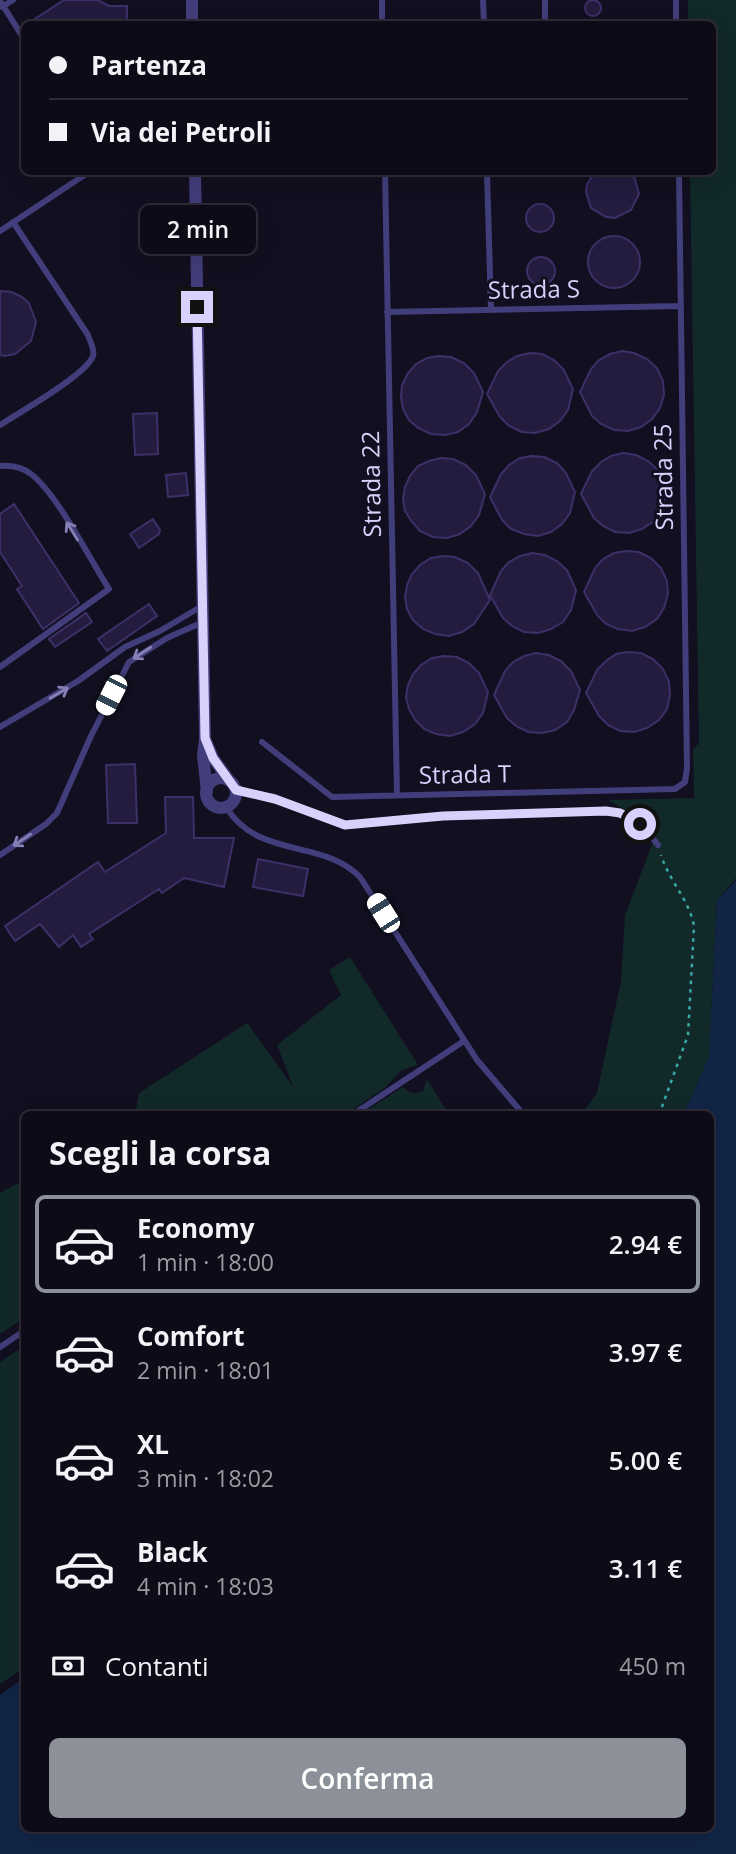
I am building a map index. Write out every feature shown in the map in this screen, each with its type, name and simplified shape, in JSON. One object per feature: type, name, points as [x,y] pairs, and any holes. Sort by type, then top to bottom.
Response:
[{"type":"street","points":[[192,0],[192,21]]},
{"type":"street","points":[[195,175],[205,738],[203,756],[207,791],[212,804],[226,807],[234,800],[236,790],[213,758],[205,738]]},
{"type":"street","points":[[207,791],[214,780],[228,779]]},
{"type":"lane","points":[[13,0],[1,5],[21,35]]},
{"type":"lane","points":[[382,0],[383,21]]},
{"type":"lane","points":[[483,0],[484,21]]},
{"type":"lane","points":[[545,0],[545,21]]},
{"type":"lane","points":[[676,0],[676,21]]},
{"type":"lane","points":[[0,231],[84,175]]},
{"type":"lane","name":"Strada 22","points":[[385,175],[397,795]]},
{"type":"lane","points":[[487,175],[491,310]]},
{"type":"lane","name":"Strada 25","points":[[678,175],[687,768],[685,782]]},
{"type":"lane","points":[[0,425],[82,371],[94,351],[88,335],[13,222]]},
{"type":"lane","name":"Strada S","points":[[387,312],[680,306]]},
{"type":"lane","points":[[0,467],[13,466],[22,469],[47,490],[109,589],[0,667]]},
{"type":"lane","points":[[0,727],[78,681],[124,647],[160,631],[203,606]]},
{"type":"lane","points":[[0,855],[46,824],[57,813],[91,736],[129,662],[155,645],[203,622]]},
{"type":"lane","name":"Strada T","points":[[262,741],[332,797],[675,789],[685,782]]},
{"type":"lane","points":[[236,790],[275,799],[345,825],[443,816],[620,813],[640,824],[659,845]]},
{"type":"lane","points":[[226,807],[235,820],[254,834],[290,849],[333,858],[355,872],[477,1060],[521,1111]]},
{"type":"lane","points":[[358,1111],[464,1041]]},
{"type":"lane","points":[[0,1347],[21,1333]]},
{"type":"path","points":[[659,845],[666,870],[691,911],[694,926],[688,1035],[660,1111]]},
{"type":"green space","points":[[688,0],[736,0],[736,878],[717,901],[709,1057],[685,1111],[584,1111],[597,1093],[621,981],[625,915],[658,829],[608,800],[694,798],[693,749],[699,743],[690,175],[716,175],[716,21],[688,21]]},
{"type":"green space","points":[[350,957],[418,1065],[402,1070],[386,1087],[351,1111],[136,1111],[139,1093],[247,1023],[294,1088],[277,1045],[341,995],[329,970]]},
{"type":"green space","points":[[427,1079],[447,1111],[365,1111],[403,1087],[412,1093],[423,1091]]},
{"type":"green space","points":[[21,1182],[21,1320],[0,1334],[0,1193]]},
{"type":"green space","points":[[21,1348],[21,1670],[0,1684],[0,1362]]},
{"type":"water","points":[[736,880],[736,1854],[0,1854],[0,1695],[21,1680],[21,1832],[714,1832],[714,1111],[685,1111],[709,1057],[717,901]]},
{"type":"building","points":[[64,0],[98,0],[109,6],[127,6],[127,21],[32,21]]},
{"type":"building","points":[[593,0],[599,2],[599,14],[593,16],[587,14],[585,8],[587,2]]},
{"type":"building","points":[[593,175],[633,175],[639,194],[631,210],[615,218],[606,217],[591,208],[586,192],[587,184]]},
{"type":"building","points":[[540,204],[550,208],[554,218],[550,228],[540,232],[530,228],[526,218],[530,208]]},
{"type":"building","points":[[614,236],[633,243],[640,262],[633,281],[614,288],[595,281],[588,262],[595,243]]},
{"type":"building","points":[[541,257],[551,261],[555,271],[551,281],[541,285],[531,281],[527,271],[531,261]]},
{"type":"building","points":[[0,291],[12,292],[29,303],[36,322],[31,341],[15,354],[5,356],[0,355]]},
{"type":"building","points":[[622,351],[647,359],[657,368],[663,381],[664,395],[660,408],[652,419],[641,427],[628,431],[614,430],[601,424],[592,416],[580,392],[591,369],[599,360]]},
{"type":"building","points":[[530,353],[542,354],[554,360],[564,370],[573,389],[568,410],[560,421],[549,429],[535,433],[522,432],[509,426],[500,417],[487,394],[498,371],[507,362]]},
{"type":"building","points":[[439,356],[451,357],[464,363],[474,373],[483,392],[477,412],[469,424],[458,432],[445,435],[431,434],[418,428],[409,420],[401,397],[402,385],[416,364]]},
{"type":"building","points":[[157,413],[158,454],[135,455],[133,414]]},
{"type":"building","points":[[623,453],[648,461],[658,470],[664,483],[662,510],[654,521],[629,533],[615,532],[603,526],[594,518],[581,494],[592,471],[601,462]]},
{"type":"building","points":[[544,457],[557,463],[566,473],[575,492],[570,513],[562,524],[551,532],[538,536],[511,529],[502,520],[490,497],[501,474],[509,465],[520,458]]},
{"type":"building","points":[[441,458],[453,459],[466,465],[476,475],[485,494],[479,515],[471,526],[460,534],[447,538],[433,537],[420,531],[405,511],[403,499],[410,476],[418,466]]},
{"type":"building","points":[[186,473],[188,495],[168,497],[166,475]]},
{"type":"building","points":[[14,504],[79,603],[43,629],[17,589],[22,586],[0,552],[0,514]]},
{"type":"building","points":[[153,519],[160,530],[159,534],[139,548],[130,534]]},
{"type":"building","points":[[626,551],[639,552],[651,558],[661,568],[667,581],[668,594],[657,619],[632,631],[606,624],[597,615],[584,592],[595,568],[603,559]]},
{"type":"building","points":[[532,553],[557,561],[567,570],[576,590],[571,610],[563,622],[538,633],[524,632],[512,626],[503,618],[490,595],[501,571],[509,562]]},
{"type":"building","points":[[455,557],[468,563],[478,573],[490,600],[474,624],[449,636],[423,629],[413,620],[405,597],[412,574],[420,565],[431,558]]},
{"type":"building","points":[[149,604],[157,616],[107,651],[98,639]]},
{"type":"building","points":[[86,613],[92,622],[55,647],[49,639]]},
{"type":"building","points":[[536,653],[561,661],[571,671],[580,690],[567,722],[555,730],[542,733],[528,732],[516,726],[507,718],[494,695],[505,671],[513,662]]},
{"type":"building","points":[[641,653],[653,659],[663,669],[669,682],[670,695],[667,709],[659,720],[634,732],[620,731],[608,725],[599,716],[586,693],[597,670],[606,661],[616,654]]},
{"type":"building","points":[[457,657],[469,663],[479,673],[488,692],[483,713],[475,724],[450,736],[424,729],[415,720],[406,697],[413,674],[421,665],[432,658]]},
{"type":"building","points":[[135,764],[137,823],[108,823],[106,765]]},
{"type":"building","points":[[165,797],[193,797],[194,838],[234,838],[224,887],[184,878],[162,893],[159,889],[89,934],[93,939],[81,947],[73,935],[59,947],[40,924],[15,941],[5,926],[98,862],[105,872],[166,833]]},
{"type":"building","points":[[258,859],[308,869],[303,896],[253,887]]},
{"type":"route","points":[[197,307],[205,738],[213,758],[236,790],[275,799],[345,825],[443,816],[606,811],[620,813],[640,824]]}]
